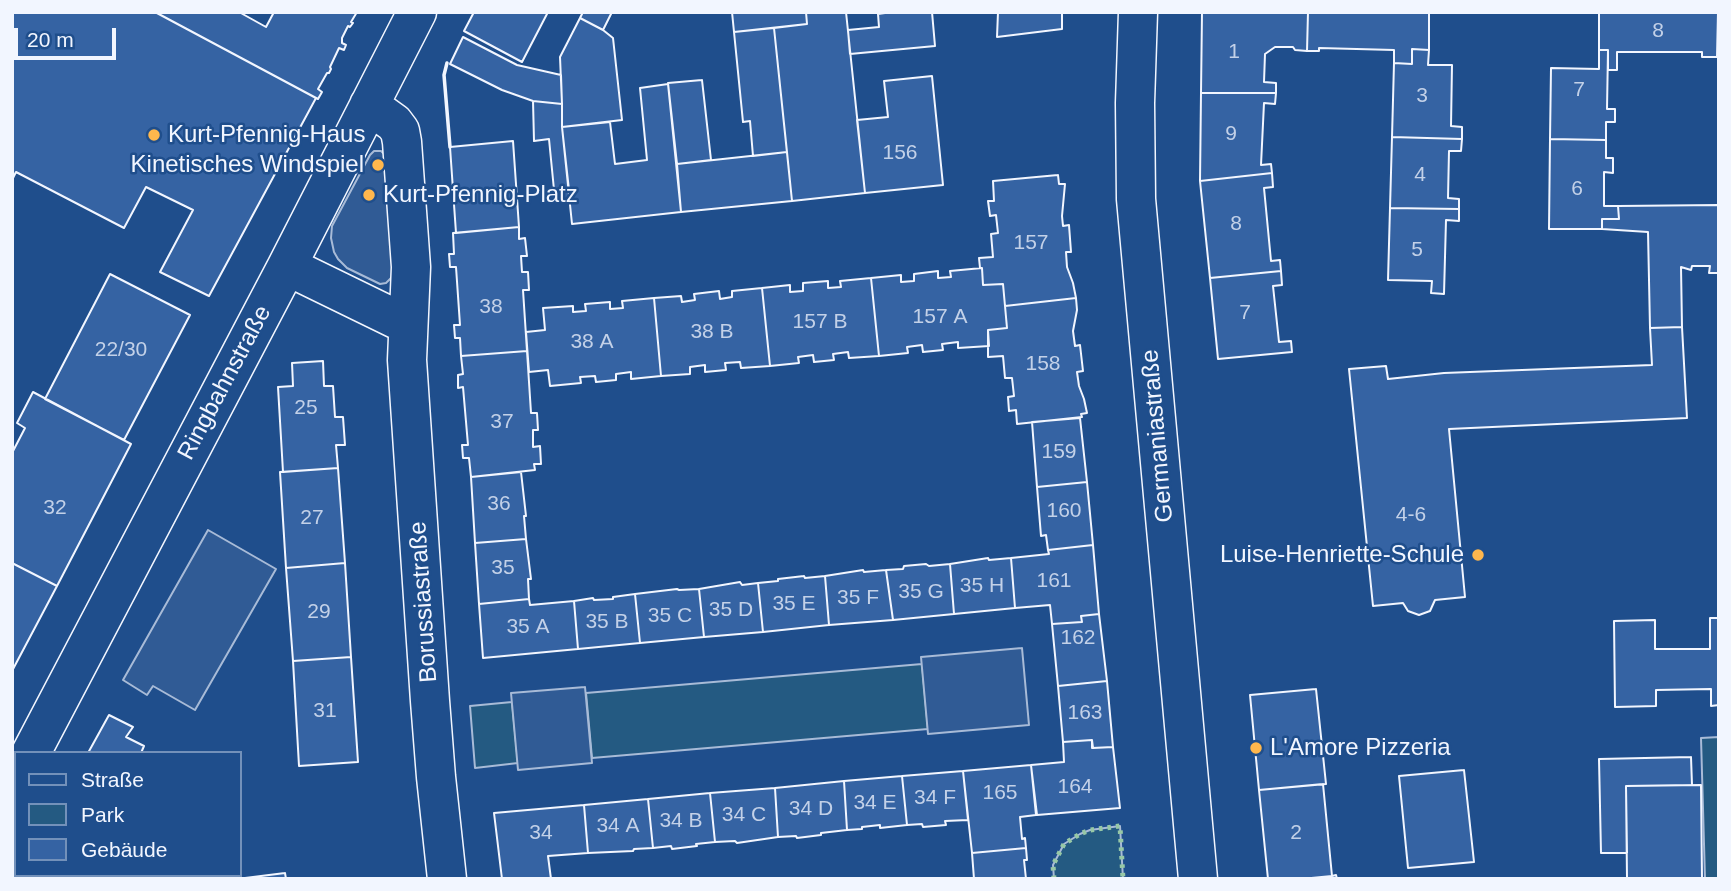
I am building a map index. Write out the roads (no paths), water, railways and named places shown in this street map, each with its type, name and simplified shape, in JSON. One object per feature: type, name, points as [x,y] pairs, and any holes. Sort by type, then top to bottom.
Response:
[{"type":"street","name":"Ringbahnstraße","points":[[32,751],[417,12]]},
{"type":"street","name":"Germaniastraße","points":[[1138,12],[1136,199],[1183,707],[1195,872]]},
{"type":"street","name":"Borussiastraße","points":[[369,105],[394,123],[400,131],[402,142],[411,267],[407,360],[428,674],[447,879]]},
{"type":"street","points":[[287,266],[408,325]]},
{"type":"place","name":"Kurt-Pfennig-Haus","points":[[154,135]]},
{"type":"place","name":"Kinetisches Windspiel","points":[[378,165]]},
{"type":"place","name":"Kurt-Pfennig-Platz","points":[[369,195]]},
{"type":"place","name":"Luise-Henriette-Schule","points":[[1478,555]]},
{"type":"place","name":"L'Amore Pizzeria","points":[[1256,748]]}]
